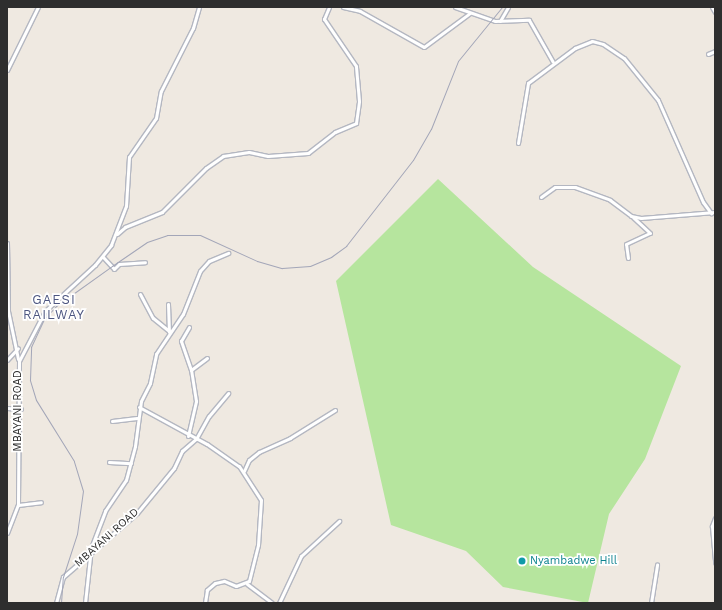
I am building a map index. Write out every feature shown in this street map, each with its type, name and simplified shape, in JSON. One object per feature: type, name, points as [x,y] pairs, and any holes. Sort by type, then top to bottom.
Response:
[{"type":"street","points":[[7,70],[38,7]]},
{"type":"street","name":"MBAYANI ROAD","points":[[7,533],[18,505],[20,409],[19,361],[45,311],[103,257],[115,235],[126,206],[129,158],[156,118],[161,92],[193,28],[199,7]]},
{"type":"street","points":[[115,235],[125,227],[162,212],[206,168],[223,156],[249,152],[268,156],[308,153],[335,132],[356,123],[359,101],[356,66],[324,19],[329,7]]},
{"type":"street","points":[[343,7],[365,13],[424,47],[470,13]]},
{"type":"street","points":[[455,7],[470,13],[500,21],[529,20],[554,62]]},
{"type":"street","points":[[500,21],[508,7]]},
{"type":"street","points":[[712,7],[715,12]]},
{"type":"street","points":[[518,143],[526,86],[554,62],[592,41],[607,45],[623,58],[658,100],[703,202],[713,212]]},
{"type":"street","points":[[708,54],[715,51]]},
{"type":"street","points":[[541,197],[555,187],[575,188],[610,200],[650,233],[626,244],[628,258]]},
{"type":"street","points":[[631,216],[652,218],[713,212]]},
{"type":"street","points":[[7,243],[8,307],[18,348],[19,361]]},
{"type":"street","points":[[85,603],[89,557],[101,520],[123,486],[131,463],[139,407],[150,383],[156,354],[168,332],[182,314],[200,271],[209,261],[228,253]]},
{"type":"street","points":[[103,257],[114,269],[118,264],[145,262]]},
{"type":"street","points":[[140,294],[157,322],[168,332]]},
{"type":"street","points":[[168,304],[168,332]]},
{"type":"street","points":[[188,436],[196,403],[191,370],[181,341],[190,327]]},
{"type":"street","points":[[7,360],[18,348]]},
{"type":"street","points":[[191,370],[207,358]]},
{"type":"street","name":"MBAYANI ROAD","points":[[56,603],[63,577],[89,557],[137,513],[174,468],[186,446],[196,439],[209,416],[228,393]]},
{"type":"street","points":[[139,407],[188,436],[216,449],[244,471],[262,508],[257,551],[247,584]]},
{"type":"street","points":[[7,408],[20,409]]},
{"type":"street","points":[[244,471],[249,460],[259,452],[290,438],[335,410]]},
{"type":"street","points":[[112,421],[137,418]]},
{"type":"street","points":[[109,462],[131,463]]},
{"type":"street","points":[[18,505],[41,502]]},
{"type":"street","points":[[715,518],[712,526],[715,563]]},
{"type":"street","points":[[279,603],[301,556],[339,521]]},
{"type":"street","points":[[651,603],[657,564]]},
{"type":"street","points":[[205,603],[209,588],[220,581],[236,586],[247,584],[272,603]]},
{"type":"green space","points":[[438,179],[533,267],[681,366],[645,459],[609,514],[588,603],[503,587],[466,551],[391,525],[336,281]]},
{"type":"railway","points":[[61,603],[63,577],[77,534],[83,491],[74,461],[36,400],[30,380],[31,347],[44,319],[56,306],[147,242],[167,235],[200,235],[257,261],[282,268],[310,266],[331,257],[346,246],[413,160],[431,129],[458,61],[502,7]]},
{"type":"place","name":"Nyambadwe Hill","points":[[522,561]]},
{"type":"district","name":"GAESI RAILWAY","points":[[54,308]]}]
